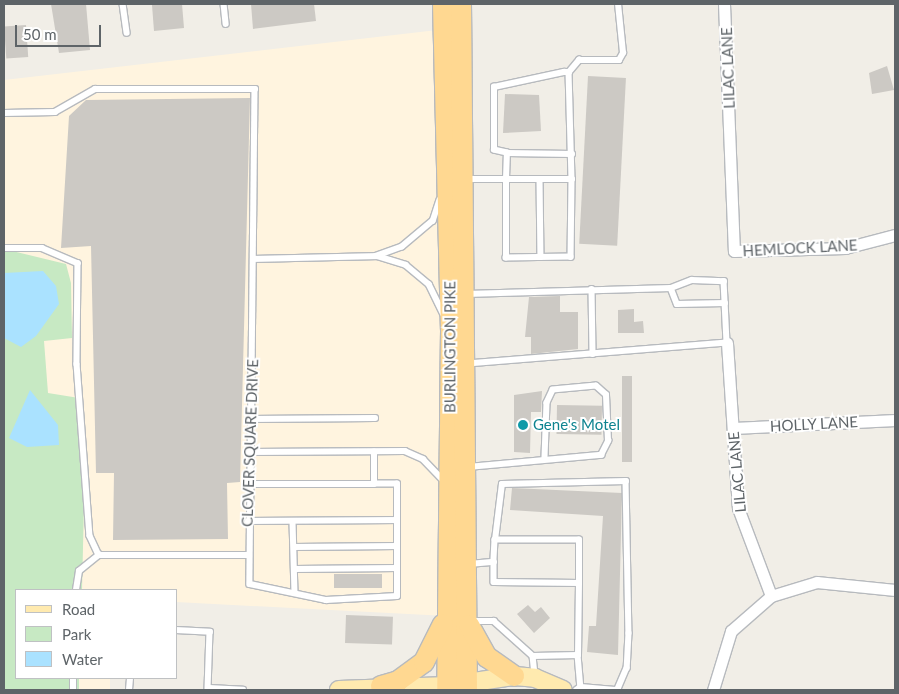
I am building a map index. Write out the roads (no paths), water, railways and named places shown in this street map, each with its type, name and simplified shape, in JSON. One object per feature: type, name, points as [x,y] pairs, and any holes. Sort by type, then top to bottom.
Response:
[{"type":"highway","name":"BURLINGTON PIKE","points":[[443,4],[466,294],[468,467],[467,564],[456,615],[447,688]]},
{"type":"highway","name":"BURLINGTON PIKE","points":[[461,4],[448,485],[456,615],[467,687]]},
{"type":"highway","points":[[381,686],[398,681],[424,662],[456,615],[487,657],[514,676]]},
{"type":"main road","points":[[339,690],[381,686],[404,688],[467,687],[514,676],[535,678],[563,690]]},
{"type":"street","name":"LILAC LANE","points":[[724,4],[734,251]]},
{"type":"street","name":"HEMLOCK LANE","points":[[734,251],[845,248],[895,235]]},
{"type":"street","name":"LILAC LANE","points":[[727,343],[738,508],[749,548],[771,596]]},
{"type":"street","name":"HOLLY LANE","points":[[734,428],[895,420]]},
{"type":"street","points":[[713,690],[731,631],[771,596],[817,582],[895,590]]},
{"type":"lane","points":[[124,4],[128,33]]},
{"type":"lane","points":[[224,4],[226,24]]},
{"type":"lane","points":[[572,154],[506,153],[494,150],[494,87],[569,72],[579,60],[619,60],[623,53],[618,4]]},
{"type":"lane","points":[[506,153],[506,258],[572,257],[572,154],[569,72]]},
{"type":"lane","name":"CLOVER SQUARE DRIVE","points":[[4,113],[55,112],[95,88],[255,89],[256,259],[248,452],[248,555],[250,584],[255,587],[295,592]]},
{"type":"lane","points":[[256,259],[377,256],[402,247],[433,221],[457,174],[506,179],[572,180]]},
{"type":"lane","points":[[540,179],[541,257]]},
{"type":"lane","points":[[4,248],[42,248],[78,263],[77,364],[90,536],[99,555]]},
{"type":"lane","points":[[377,256],[406,265],[430,284],[451,332]]},
{"type":"lane","points":[[466,294],[671,288],[692,280],[724,280],[727,343],[467,364]]},
{"type":"lane","points":[[671,288],[677,304],[725,303]]},
{"type":"lane","points":[[592,290],[593,354]]},
{"type":"lane","points":[[468,467],[545,458],[601,455],[608,441],[606,395],[596,386],[554,390],[547,402],[545,458]]},
{"type":"lane","points":[[250,419],[375,418]]},
{"type":"lane","points":[[248,452],[405,451],[423,459],[448,485]]},
{"type":"lane","points":[[374,452],[374,484]]},
{"type":"lane","points":[[495,540],[579,540],[579,583],[578,654],[579,688],[618,689],[626,668],[629,633],[626,481],[502,484],[495,540],[494,582],[579,583]]},
{"type":"lane","points":[[248,484],[397,484],[397,596],[326,600],[295,592],[293,522]]},
{"type":"lane","points":[[248,521],[397,520]]},
{"type":"lane","points":[[294,547],[397,546]]},
{"type":"lane","points":[[76,589],[79,571],[99,555],[248,555]]},
{"type":"lane","points":[[467,564],[494,562]]},
{"type":"lane","points":[[295,569],[397,568]]},
{"type":"lane","points":[[456,615],[478,624],[494,621],[533,656],[535,678]]},
{"type":"lane","points":[[178,630],[210,632],[208,689],[243,690]]},
{"type":"lane","points":[[533,656],[578,654]]},
{"type":"water","points":[[43,271],[56,286],[59,304],[36,336],[21,347],[4,338],[4,273]]},
{"type":"water","points":[[30,390],[58,425],[59,445],[27,447],[9,438]]},
{"type":"place","name":"Gene's Motel","points":[[523,425]]}]
